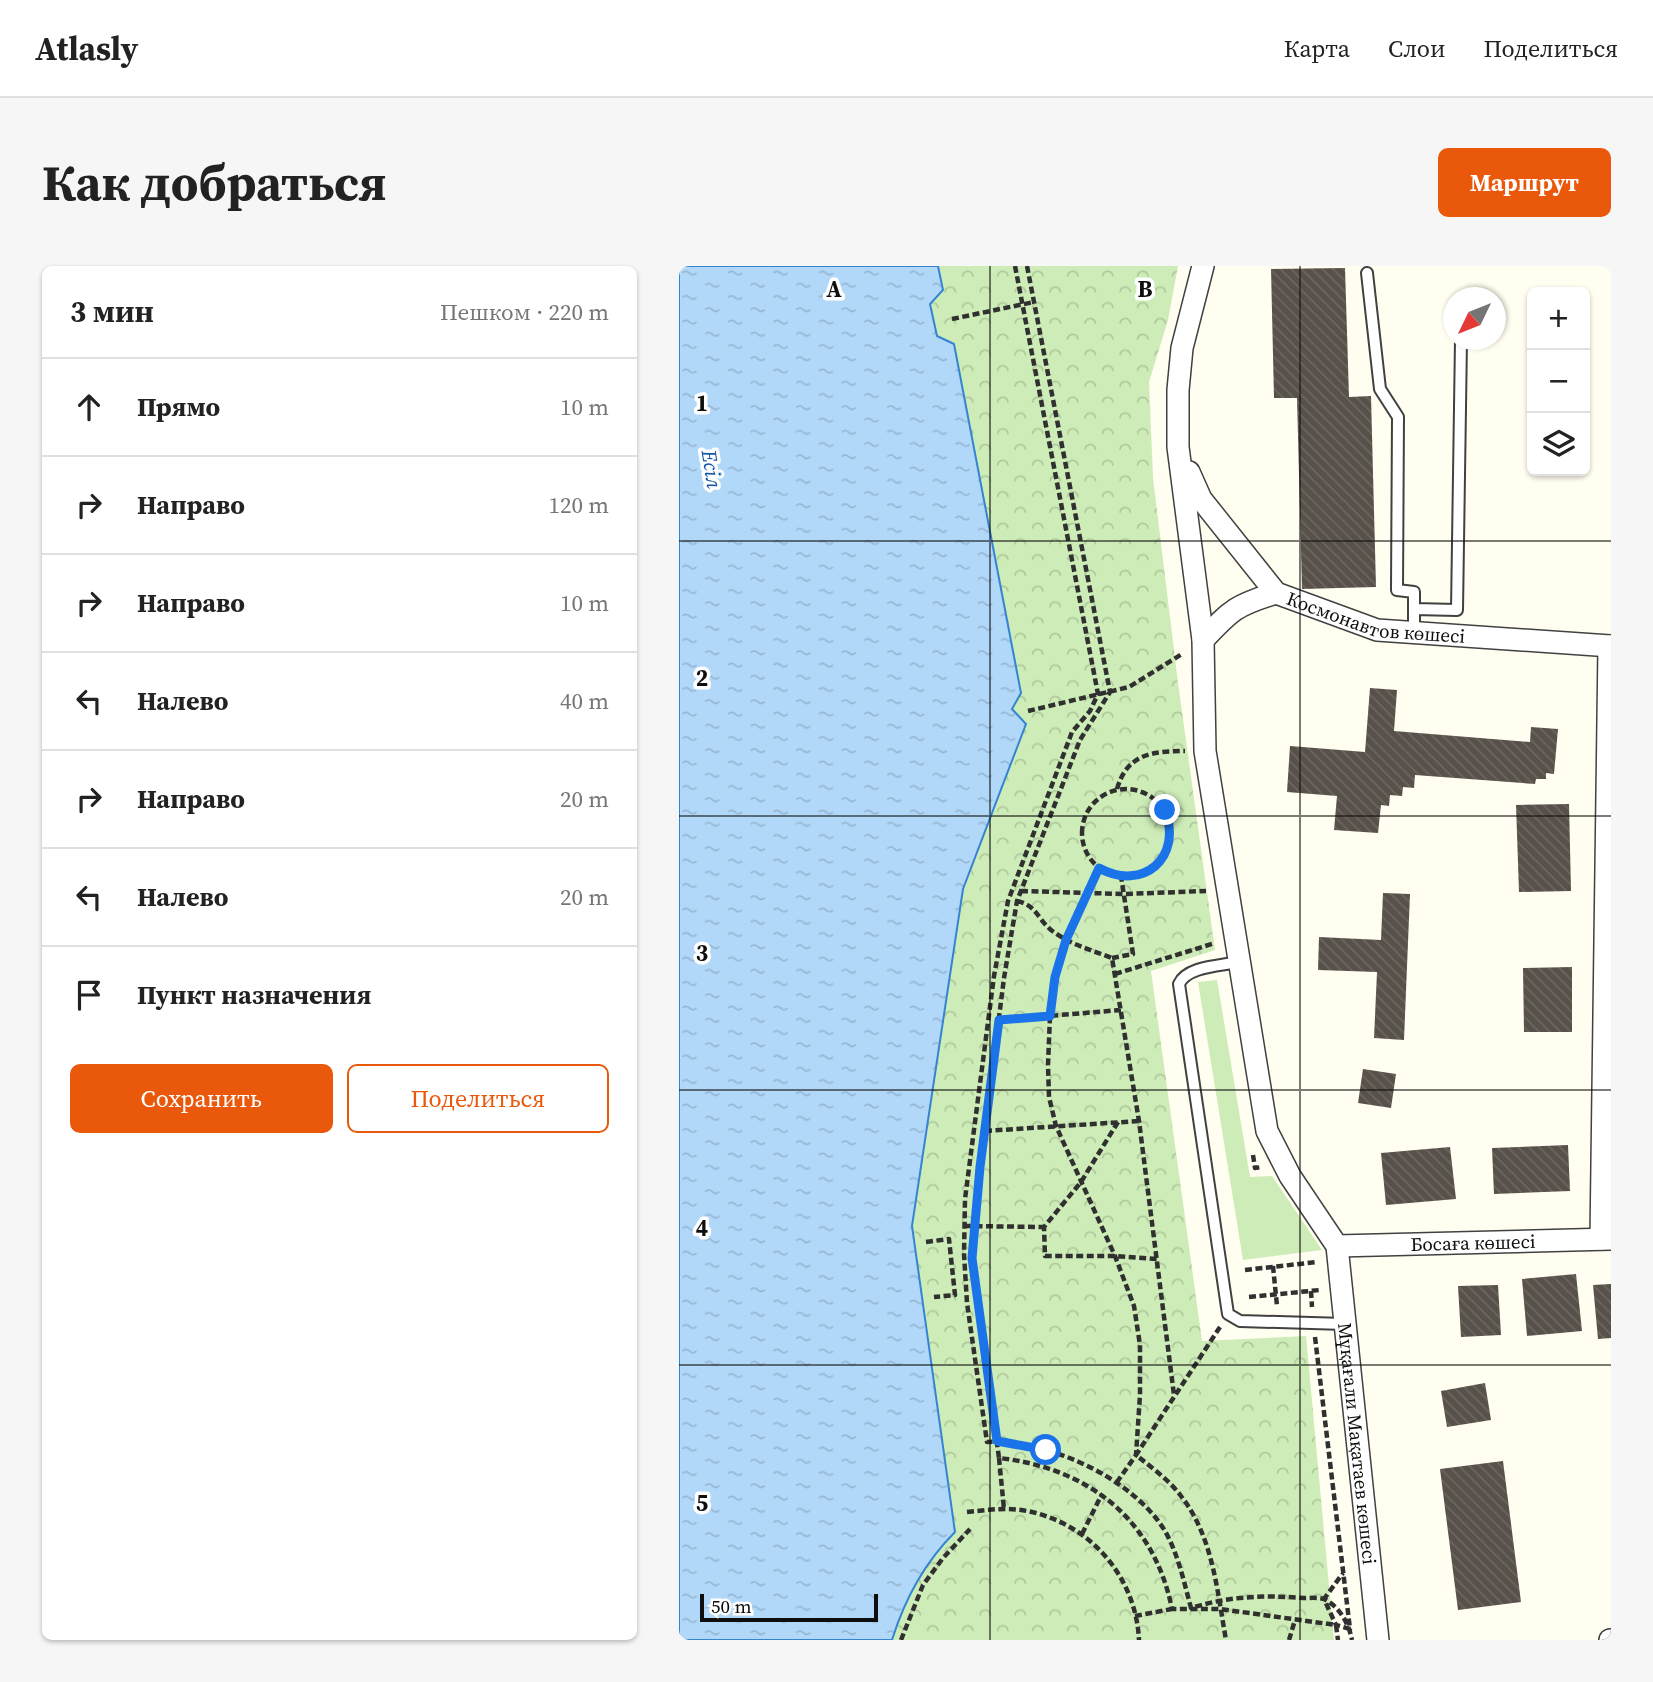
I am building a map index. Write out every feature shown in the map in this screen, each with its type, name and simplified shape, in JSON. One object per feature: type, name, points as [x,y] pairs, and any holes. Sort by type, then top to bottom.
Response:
[{"type":"street","points":[[1203,266],[1182,348],[1178,390],[1178,447],[1203,640],[1205,751],[1267,1131],[1290,1176],[1338,1252]]},
{"type":"street","name":"Космонавтов көшесі","points":[[1178,447],[1201,499],[1276,593],[1377,629],[1610,646]]},
{"type":"street","points":[[1203,640],[1228,613],[1244,602],[1276,593]]},
{"type":"street","points":[[1606,1239],[1610,646]]},
{"type":"street","name":"Босаға көшесі","points":[[1338,1252],[1606,1239]]},
{"type":"street","name":"Мұқағали Мақатаев көшесі","points":[[1338,1252],[1378,1640]]},
{"type":"lane","points":[[1367,273],[1380,389],[1398,417],[1397,590],[1414,592],[1414,632]]},
{"type":"lane","points":[[1414,609],[1457,610],[1461,350]]},
{"type":"lane","points":[[1238,962],[1189,973],[1179,984],[1229,1314],[1240,1321],[1345,1324]]},
{"type":"path","points":[[1015,266],[1098,694],[1090,711],[1072,732],[1008,901],[994,976],[965,1199],[967,1303],[987,1442],[997,1441],[1046,1450],[1080,1463],[1117,1482],[1141,1502],[1165,1531],[1179,1564],[1191,1608]]},
{"type":"path","points":[[1004,1509],[972,1258],[999,1020],[1017,901],[1080,740],[1110,692],[1027,266]]},
{"type":"path","points":[[952,320],[1034,302]]},
{"type":"path","points":[[1028,711],[1129,687],[1203,640]]},
{"type":"path","points":[[1117,789],[1128,767],[1140,758],[1160,751],[1205,751]]},
{"type":"path","points":[[1117,789],[1144,792],[1156,800],[1165,810],[1170,823],[1170,839],[1166,853],[1156,866],[1143,874],[1128,877],[1113,875],[1099,868],[1088,857],[1083,842],[1085,815],[1093,803],[1104,794],[1117,789]]},
{"type":"path","points":[[1099,868],[1066,940],[1055,977],[1050,1016],[1049,1097],[1056,1126],[1115,1256],[1134,1306],[1140,1345],[1136,1455]]},
{"type":"path","points":[[1017,901],[1028,903],[1050,929],[1066,940],[1112,958],[1133,954],[1121,876]]},
{"type":"path","points":[[1021,891],[1123,894],[1208,891]]},
{"type":"path","points":[[1115,974],[1216,942]]},
{"type":"path","points":[[1112,958],[1139,1121],[1174,1395]]},
{"type":"path","points":[[999,1020],[1121,1010]]},
{"type":"path","points":[[985,1131],[1139,1121]]},
{"type":"path","points":[[1118,1122],[1081,1182],[1044,1227],[1045,1256],[1157,1259]]},
{"type":"path","points":[[965,1226],[1044,1227]]},
{"type":"path","points":[[926,1242],[949,1240],[955,1295],[934,1297]]},
{"type":"path","points":[[1245,1270],[1338,1252]]},
{"type":"path","points":[[1273,1266],[1278,1324]]},
{"type":"path","points":[[951,1268],[965,1267]]},
{"type":"path","points":[[1249,1297],[1342,1287]]},
{"type":"path","points":[[1311,1291],[1352,1640]]},
{"type":"path","points":[[1117,1482],[1229,1314]]},
{"type":"path","points":[[1136,1455],[1180,1495],[1197,1522],[1211,1555],[1226,1640]]},
{"type":"path","points":[[999,1458],[1053,1469],[1102,1494],[1126,1516],[1145,1539],[1158,1562],[1172,1608]]},
{"type":"path","points":[[1082,1534],[1102,1494]]},
{"type":"path","points":[[967,1512],[1024,1510],[1050,1517],[1082,1534],[1104,1553],[1120,1576],[1135,1616],[1139,1640]]},
{"type":"path","points":[[901,1640],[923,1585],[970,1529]]},
{"type":"path","points":[[1324,1599],[1343,1573]]},
{"type":"path","points":[[1191,1608],[1218,1600],[1266,1595],[1324,1599],[1340,1612],[1350,1629]]},
{"type":"path","points":[[1324,1599],[1338,1640]]},
{"type":"path","points":[[1135,1616],[1172,1608],[1220,1609],[1350,1629]]},
{"type":"path","points":[[1289,1640],[1295,1620]]},
{"type":"green space","points":[[938,266],[1178,266],[1168,320],[1149,382],[1153,478],[1215,950],[1151,971],[1202,1341],[1306,1336],[1334,1640],[892,1640],[917,1582],[933,1556],[955,1532],[912,1226],[963,889],[1026,724],[1011,709],[1021,693],[954,344],[937,336],[930,303],[943,290]]},
{"type":"green space","points":[[1217,980],[1250,1177],[1272,1176],[1322,1250],[1243,1260],[1198,982]]},
{"type":"water","name":"Есіл","points":[[679,266],[938,266],[943,290],[930,304],[937,336],[954,344],[1021,693],[1012,709],[1026,724],[963,889],[912,1226],[955,1532],[934,1556],[917,1582],[892,1640],[679,1640]]},
{"type":"building","points":[[1345,268],[1349,397],[1371,396],[1376,587],[1302,589],[1297,398],[1274,398],[1271,269]]},
{"type":"building","points":[[1370,688],[1397,690],[1394,731],[1530,742],[1531,727],[1558,729],[1554,774],[1546,773],[1546,779],[1536,779],[1535,784],[1415,775],[1414,788],[1403,787],[1402,796],[1390,795],[1389,806],[1381,805],[1378,833],[1334,830],[1337,796],[1287,792],[1290,746],[1365,752]]},
{"type":"building","points":[[1569,804],[1571,891],[1519,892],[1516,805]]},
{"type":"building","points":[[1383,893],[1410,894],[1404,1040],[1374,1038],[1377,972],[1318,970],[1319,937],[1381,940]]},
{"type":"building","points":[[1572,967],[1572,1032],[1524,1032],[1523,968]]},
{"type":"building","points":[[1363,1069],[1396,1074],[1391,1108],[1358,1103]]},
{"type":"building","points":[[1568,1145],[1570,1191],[1494,1194],[1492,1148]]},
{"type":"building","points":[[1450,1147],[1456,1199],[1386,1205],[1381,1153]]},
{"type":"building","points":[[1576,1274],[1582,1331],[1527,1336],[1522,1279]]},
{"type":"building","points":[[1611,1284],[1611,1338],[1598,1339],[1593,1285]]},
{"type":"building","points":[[1498,1285],[1501,1335],[1461,1337],[1458,1286]]},
{"type":"building","points":[[1485,1383],[1491,1420],[1447,1427],[1441,1391]]},
{"type":"building","points":[[1503,1461],[1521,1602],[1458,1610],[1440,1469]]},
{"type":"route","points":[[1046,1450],[997,1441],[972,1258],[980,1167],[999,1020],[1050,1016],[1055,977],[1066,940],[1099,868],[1113,875],[1128,877],[1143,874],[1156,866],[1166,853],[1170,839],[1170,823],[1165,810]]}]
